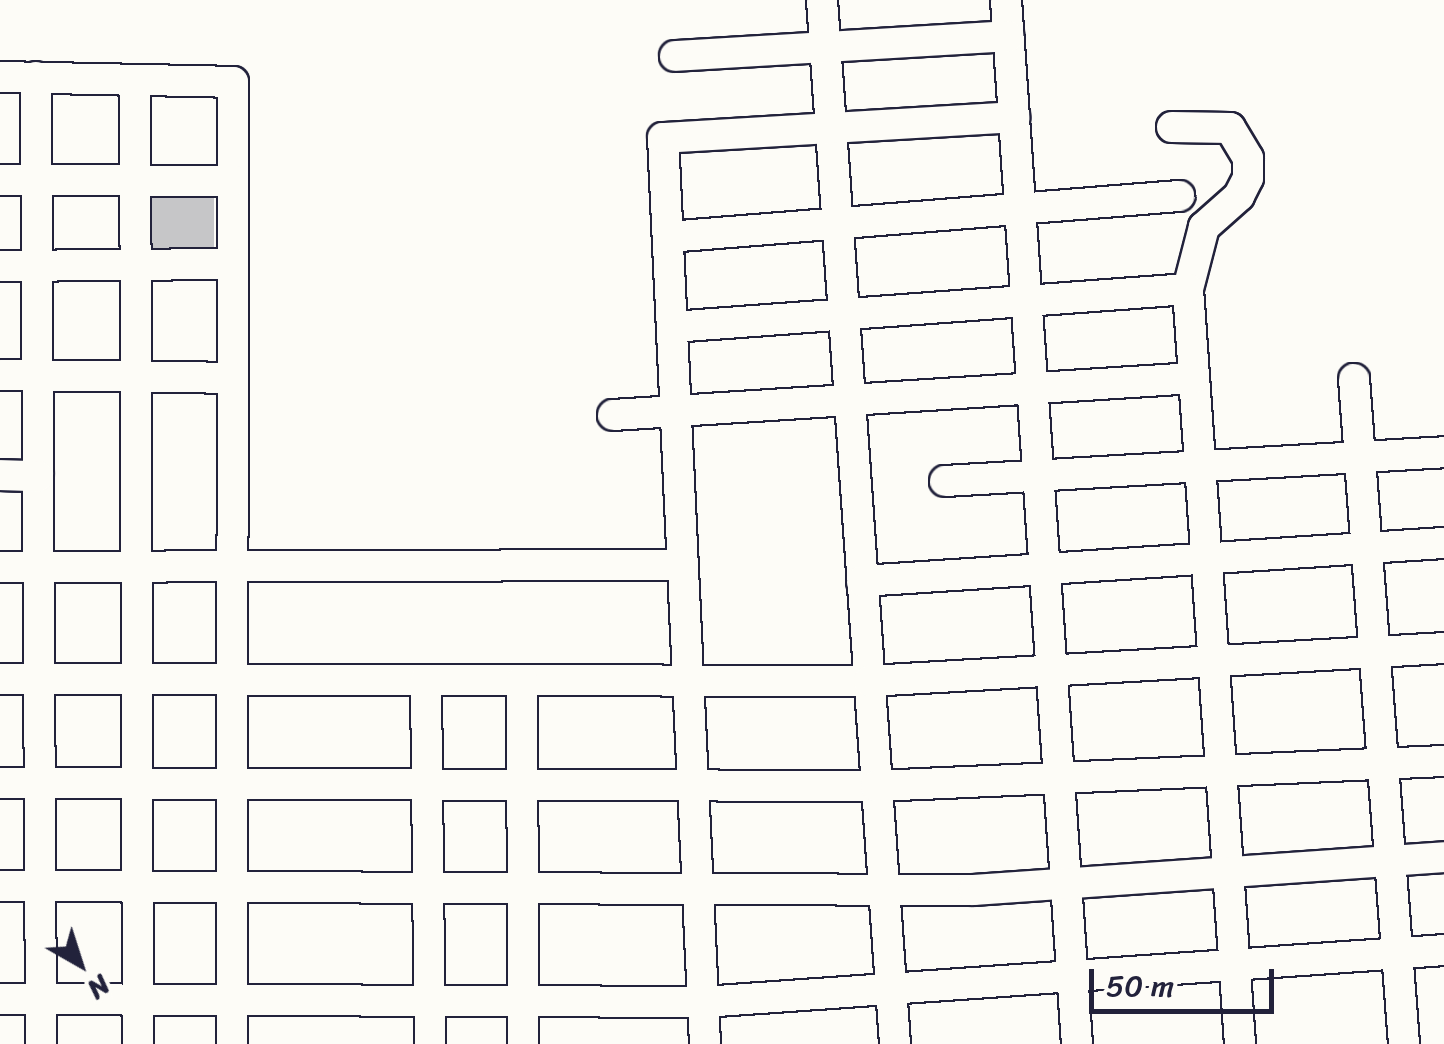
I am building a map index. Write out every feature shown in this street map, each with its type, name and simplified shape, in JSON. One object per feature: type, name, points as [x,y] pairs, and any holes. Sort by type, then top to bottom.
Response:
[{"type":"street","points":[[822,0],[895,1044]]},
{"type":"street","points":[[1006,0],[1077,1044]]},
{"type":"street","points":[[675,56],[825,50],[1008,36]]},
{"type":"street","points":[[0,76],[233,82],[232,1044]]},
{"type":"street","points":[[36,78],[41,1044]]},
{"type":"street","points":[[135,81],[138,1044]]},
{"type":"street","points":[[706,1044],[663,138],[1014,116]]},
{"type":"street","points":[[1172,127],[1230,128],[1248,158],[1248,178],[1239,196],[1204,228],[1188,289],[1240,1044]]},
{"type":"street","points":[[0,180],[233,181]]},
{"type":"street","points":[[668,237],[1179,196]]},
{"type":"street","points":[[0,266],[233,264]]},
{"type":"street","points":[[672,327],[1188,289]]},
{"type":"street","points":[[0,375],[233,378]]},
{"type":"street","points":[[613,414],[1194,378]]},
{"type":"street","points":[[1354,378],[1404,1044]]},
{"type":"street","points":[[945,480],[1444,452]]},
{"type":"street","points":[[0,475],[38,476]]},
{"type":"street","points":[[862,581],[1444,543]]},
{"type":"street","points":[[0,567],[683,565]]},
{"type":"street","points":[[0,679],[869,681],[1444,648]]},
{"type":"street","points":[[426,680],[430,1044]]},
{"type":"street","points":[[522,680],[524,1044]]},
{"type":"street","points":[[0,783],[876,786],[1444,761]]},
{"type":"street","points":[[0,886],[884,887],[1066,883],[1444,856]]},
{"type":"street","points":[[0,999],[704,1002],[1444,950]]},
{"type":"building","points":[[145,190],[214,190],[214,255],[145,255]]}]
